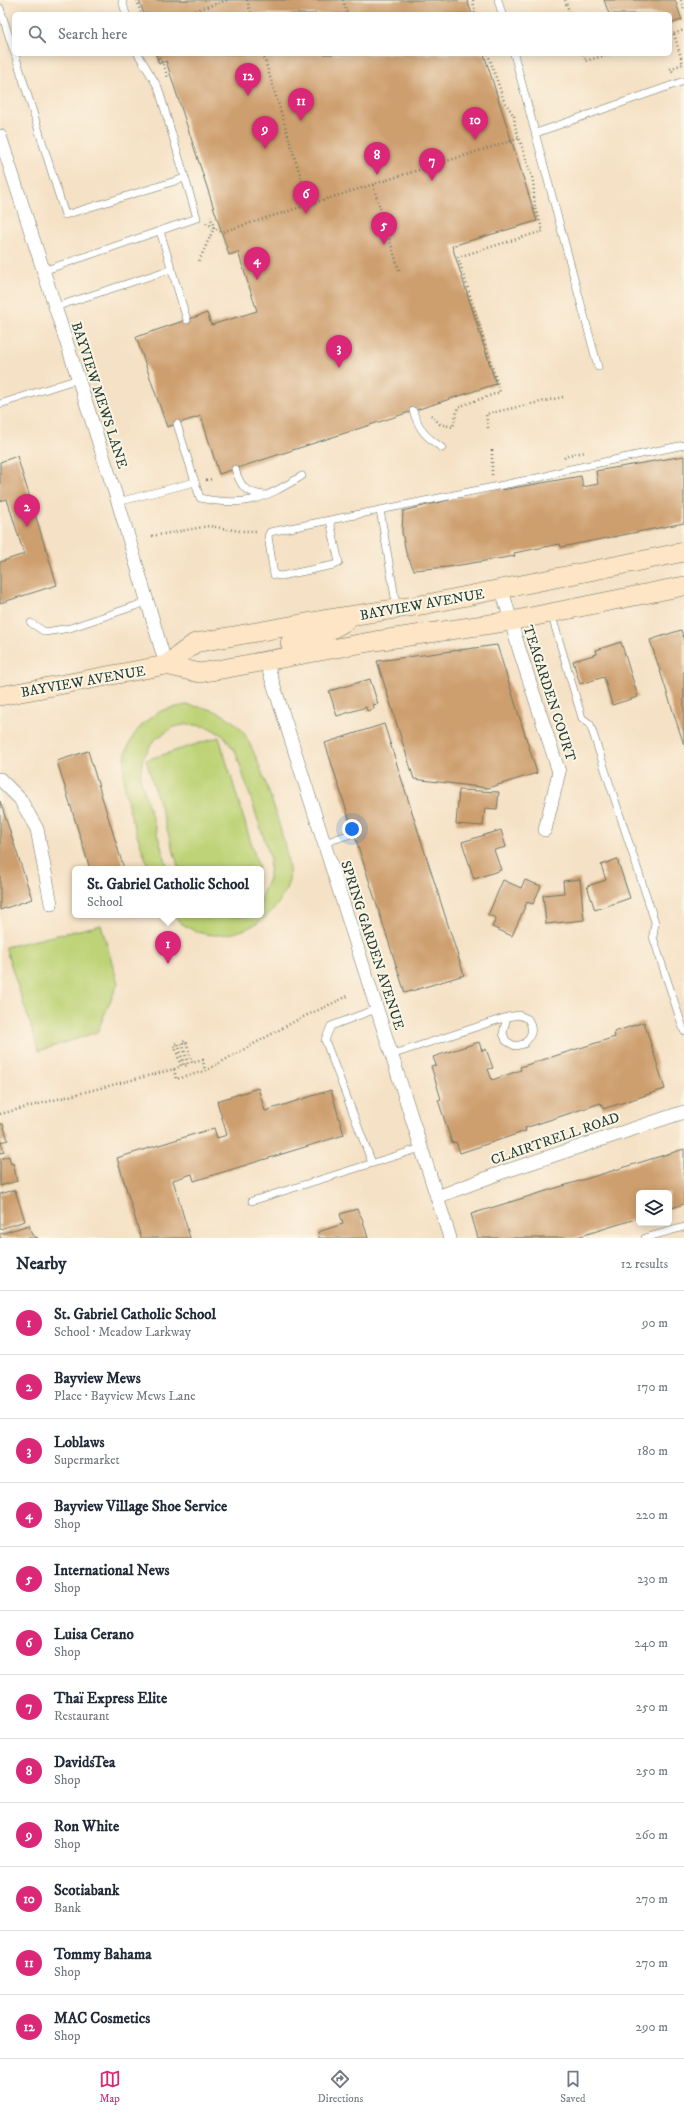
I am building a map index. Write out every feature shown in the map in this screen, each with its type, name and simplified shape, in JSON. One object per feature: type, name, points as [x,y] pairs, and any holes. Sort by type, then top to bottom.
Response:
[{"type":"main road","name":"BAYVIEW AVENUE","points":[[166,665],[195,643],[502,590],[684,552]]},
{"type":"main road","name":"BAYVIEW AVENUE","points":[[0,696],[166,665],[200,673],[375,641],[511,621],[684,586]]},
{"type":"main road","points":[[266,661],[267,654],[274,647],[314,639],[356,615]]},
{"type":"street","name":"BAYVIEW MEWS LANE","points":[[0,136],[118,502],[166,665]]},
{"type":"street","name":"TEAGARDEN COURT","points":[[502,590],[559,772],[545,830]]},
{"type":"street","name":"SPRING GARDEN AVENUE","points":[[266,661],[450,1238]]},
{"type":"street","points":[[0,779],[20,799],[37,829],[51,904]]},
{"type":"street","name":"CLAIRTRELL ROAD","points":[[437,1197],[503,1172],[684,1112]]},
{"type":"lane","points":[[122,0],[125,12]]},
{"type":"lane","points":[[498,0],[501,12]]},
{"type":"lane","points":[[0,8],[12,47]]},
{"type":"lane","points":[[15,56],[65,215],[185,178]]},
{"type":"lane","points":[[43,271],[197,218],[158,87],[139,56]]},
{"type":"lane","points":[[515,56],[598,367]]},
{"type":"lane","points":[[536,133],[684,81]]},
{"type":"lane","points":[[160,231],[187,320]]},
{"type":"lane","points":[[55,307],[172,269]]},
{"type":"lane","points":[[0,404],[78,379]]},
{"type":"lane","points":[[413,411],[418,427],[426,436],[442,448]]},
{"type":"lane","points":[[177,424],[200,498],[221,502],[246,502],[268,496],[302,476]]},
{"type":"lane","points":[[330,520],[339,563],[334,566],[281,576],[274,575],[268,536],[270,532],[542,477],[566,470],[684,445]]},
{"type":"lane","points":[[235,469],[242,487],[251,493],[268,496]]},
{"type":"lane","points":[[118,502],[195,482]]},
{"type":"lane","points":[[380,510],[397,609]]},
{"type":"lane","points":[[31,623],[45,632],[70,628],[147,602]]},
{"type":"lane","points":[[551,613],[582,718],[590,724],[655,922],[653,937],[684,1031]]},
{"type":"lane","points":[[324,843],[354,833]]},
{"type":"lane","points":[[372,1163],[325,1040],[331,1026],[376,1009]]},
{"type":"lane","points":[[391,1055],[507,1017],[519,1015],[528,1019],[533,1028],[531,1036],[524,1044],[515,1046],[506,1041],[503,1033],[507,1017]]},
{"type":"lane","points":[[252,1202],[421,1148]]},
{"type":"lane","points":[[645,1238],[684,1227]]},
{"type":"path","points":[[137,0],[140,12]]},
{"type":"path","points":[[190,12],[228,0]]},
{"type":"path","points":[[247,0],[250,12]]},
{"type":"path","points":[[343,0],[347,12]]},
{"type":"path","points":[[473,0],[475,12]]},
{"type":"path","points":[[565,0],[569,12]]},
{"type":"path","points":[[681,0],[684,9]]},
{"type":"path","points":[[676,74],[670,69],[683,64],[674,34],[684,30]]},
{"type":"path","points":[[265,56],[309,204]]},
{"type":"path","points":[[431,415],[440,424],[453,427],[458,407],[500,392],[458,257],[544,231],[535,208],[533,180],[514,116],[504,101],[489,56]]},
{"type":"path","points":[[584,56],[585,61],[603,56]]},
{"type":"path","points":[[197,218],[222,232],[536,133]]},
{"type":"path","points":[[373,185],[399,270]]},
{"type":"path","points":[[488,428],[486,414],[563,397]]},
{"type":"path","points":[[492,450],[493,479]]},
{"type":"path","points":[[152,536],[209,526],[240,532],[270,532]]},
{"type":"path","points":[[174,1069],[176,1079],[206,1071],[297,1020],[350,995]]},
{"type":"path","points":[[0,1114],[174,1069],[181,1066],[174,1044],[178,1043],[184,1066],[188,1065],[182,1042],[186,1041],[192,1064],[203,1060],[206,1071]]},
{"type":"green space","points":[[186,705],[201,707],[222,714],[240,728],[247,738],[255,755],[272,801],[289,867],[289,879],[283,895],[274,908],[264,918],[264,890],[269,878],[270,857],[236,753],[224,736],[208,727],[188,724],[174,727],[154,740],[143,758],[140,778],[167,866],[148,866],[128,806],[124,785],[124,764],[129,745],[140,727],[159,712]]},
{"type":"green space","points":[[219,737],[258,866],[178,866],[146,760]]},
{"type":"green space","points":[[175,918],[264,918],[247,928],[232,933],[215,935],[199,932],[182,924]]},
{"type":"green space","points":[[101,925],[118,983],[97,1032],[39,1051],[5,947]]},
{"type":"building","points":[[139,0],[467,0],[471,12],[143,12]]},
{"type":"building","points":[[604,0],[675,0],[682,20],[672,23],[672,12],[608,12]]},
{"type":"building","points":[[157,56],[485,56],[537,221],[452,246],[496,384],[219,474],[201,416],[167,427],[136,337],[207,313],[211,325],[257,311],[238,252],[229,255],[166,61],[159,64]]},
{"type":"building","points":[[17,456],[57,585],[0,603],[0,562],[24,554],[7,499],[0,501],[0,462]]},
{"type":"building","points":[[684,456],[684,523],[561,547],[560,544],[514,553],[515,556],[448,567],[414,570],[406,553],[402,532],[403,511],[502,487],[502,490],[581,476],[583,487],[598,484],[596,471]]},
{"type":"building","points":[[681,630],[684,639],[684,745],[650,640]]},
{"type":"building","points":[[621,642],[638,697],[612,705],[604,677],[580,684],[573,661],[597,654],[596,650]]},
{"type":"building","points":[[497,645],[537,773],[488,788],[414,779],[377,661]]},
{"type":"building","points":[[370,679],[378,704],[373,705],[374,709],[367,711],[366,707],[337,716],[329,691]]},
{"type":"building","points":[[384,724],[464,975],[405,993],[325,743]]},
{"type":"building","points":[[88,751],[123,866],[89,866],[57,761]]},
{"type":"building","points":[[459,790],[499,792],[497,809],[485,808],[483,826],[456,824]]},
{"type":"building","points":[[0,801],[32,899],[0,910]]},
{"type":"building","points":[[501,830],[506,847],[494,850],[501,870],[474,879],[462,842]]},
{"type":"building","points":[[617,859],[630,898],[595,910],[587,886],[606,880],[601,865]]},
{"type":"building","points":[[580,879],[584,920],[546,924],[543,895],[564,893],[563,881]]},
{"type":"building","points":[[503,880],[521,888],[525,880],[541,886],[533,904],[527,902],[512,936],[492,927],[496,918],[488,915]]},
{"type":"building","points":[[644,1022],[665,1089],[603,1109],[601,1103],[525,1128],[526,1131],[460,1153],[456,1142],[452,1143],[438,1100],[441,1099],[431,1066],[436,1065],[433,1057],[479,1042],[482,1051],[486,1049],[493,1068],[488,1069],[492,1080],[521,1070],[520,1067],[615,1037],[614,1032]]},
{"type":"building","points":[[258,1088],[265,1111],[331,1090],[344,1135],[194,1181],[192,1174],[173,1180],[190,1238],[141,1238],[117,1158],[214,1128],[217,1138],[227,1135],[217,1101]]},
{"type":"building","points":[[0,1124],[3,1124],[8,1140],[1,1142],[4,1152],[0,1153]]},
{"type":"building","points":[[684,1149],[684,1204],[672,1208],[672,1190],[636,1190],[636,1219],[574,1238],[478,1238],[471,1214]]},
{"type":"building","points":[[9,1156],[11,1164],[13,1163],[17,1181],[0,1186],[0,1159]]},
{"type":"building","points":[[15,1190],[25,1221],[0,1229],[0,1194]]},
{"type":"building","points":[[357,1209],[362,1218],[368,1238],[319,1238],[318,1232],[343,1224],[340,1214]]},
{"type":"building","points":[[29,1225],[32,1235],[38,1238],[0,1238],[0,1234]]},
{"type":"place","name":"MAC Cosmetics","points":[[248,96]]},
{"type":"place","name":"Tommy Bahama","points":[[301,121]]},
{"type":"place","name":"Scotiabank","points":[[475,140]]},
{"type":"place","name":"Ron White","points":[[265,149]]},
{"type":"place","name":"DavidsTea","points":[[377,175]]},
{"type":"place","name":"Thaï Express Elite","points":[[432,181]]},
{"type":"place","name":"Luisa Cerano","points":[[306,214]]},
{"type":"place","name":"International News","points":[[384,245]]},
{"type":"place","name":"Bayview Village Shoe Service","points":[[257,280]]},
{"type":"place","name":"Loblaws","points":[[339,368]]},
{"type":"place","name":"Bayview Mews","points":[[27,527]]},
{"type":"place","name":"St. Gabriel Catholic School","points":[[168,964]]}]
